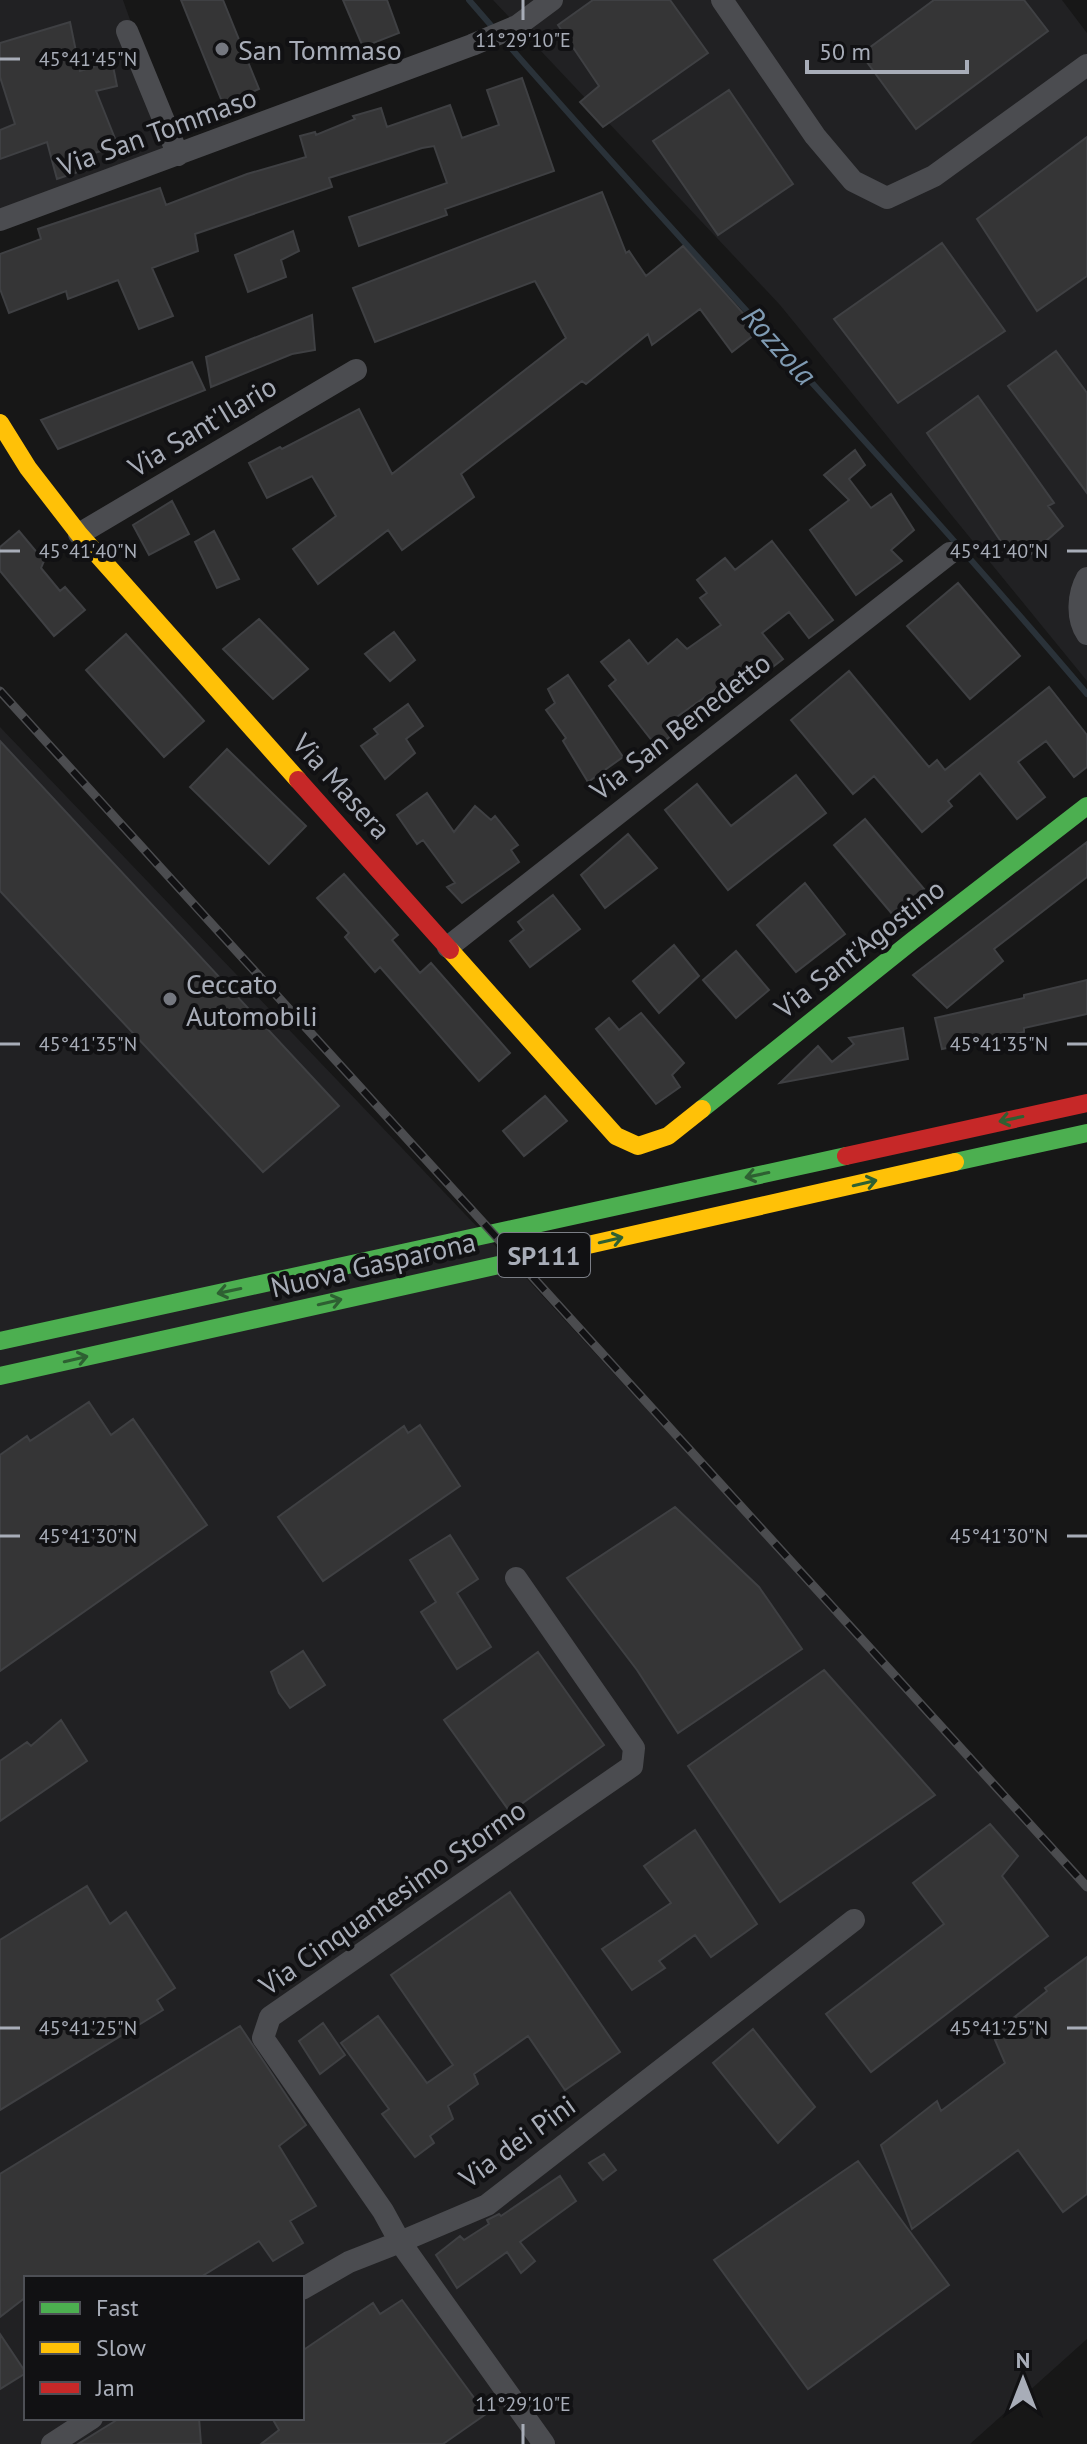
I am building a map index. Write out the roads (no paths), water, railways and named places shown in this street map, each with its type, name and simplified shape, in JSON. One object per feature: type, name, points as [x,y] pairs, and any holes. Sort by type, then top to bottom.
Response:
[{"type":"main road","name":"Via Masera","points":[[0,423],[28,468],[79,534],[616,1136],[638,1146],[668,1136]]},
{"type":"main road","name":"Via Sant'Agostino","points":[[668,1136],[1087,806]]},
{"type":"main road","name":"Nuova Gasparona","points":[[0,1341],[1087,1103]]},
{"type":"main road","name":"Nuova Gasparona","points":[[0,1376],[1087,1133]]},
{"type":"street","name":"Via San Tommaso","points":[[0,220],[476,43],[517,26],[552,0]]},
{"type":"street","points":[[722,0],[815,136],[853,181],[887,198],[934,176],[1087,65]]},
{"type":"street","points":[[127,31],[178,155]]},
{"type":"street","name":"Via Sant'Ilario","points":[[79,534],[356,370]]},
{"type":"street","name":"Via San Benedetto","points":[[448,947],[950,553]]},
{"type":"street","points":[[1087,578],[1079,592],[1081,626],[1087,634]]},
{"type":"street","name":"Via Cinquantesimo Stormo","points":[[400,2242],[383,2211],[263,2038],[270,2017],[632,1766],[634,1748],[516,1578]]},
{"type":"street","name":"Via dei Pini","points":[[400,2242],[487,2205],[854,1920]]},
{"type":"street","points":[[304,2288],[349,2262],[400,2242],[544,2444]]},
{"type":"street","points":[[52,2444],[89,2420]]},
{"type":"waterway","name":"Rozzola","points":[[469,0],[495,30]]},
{"type":"waterway","name":"Rozzola","points":[[503,39],[1087,694]]},
{"type":"railway","points":[[0,691],[1087,1887]]},
{"type":"place","name":"San Tommaso","points":[[222,49]]},
{"type":"place","name":"Ceccato Automobili","points":[[170,999]]}]
